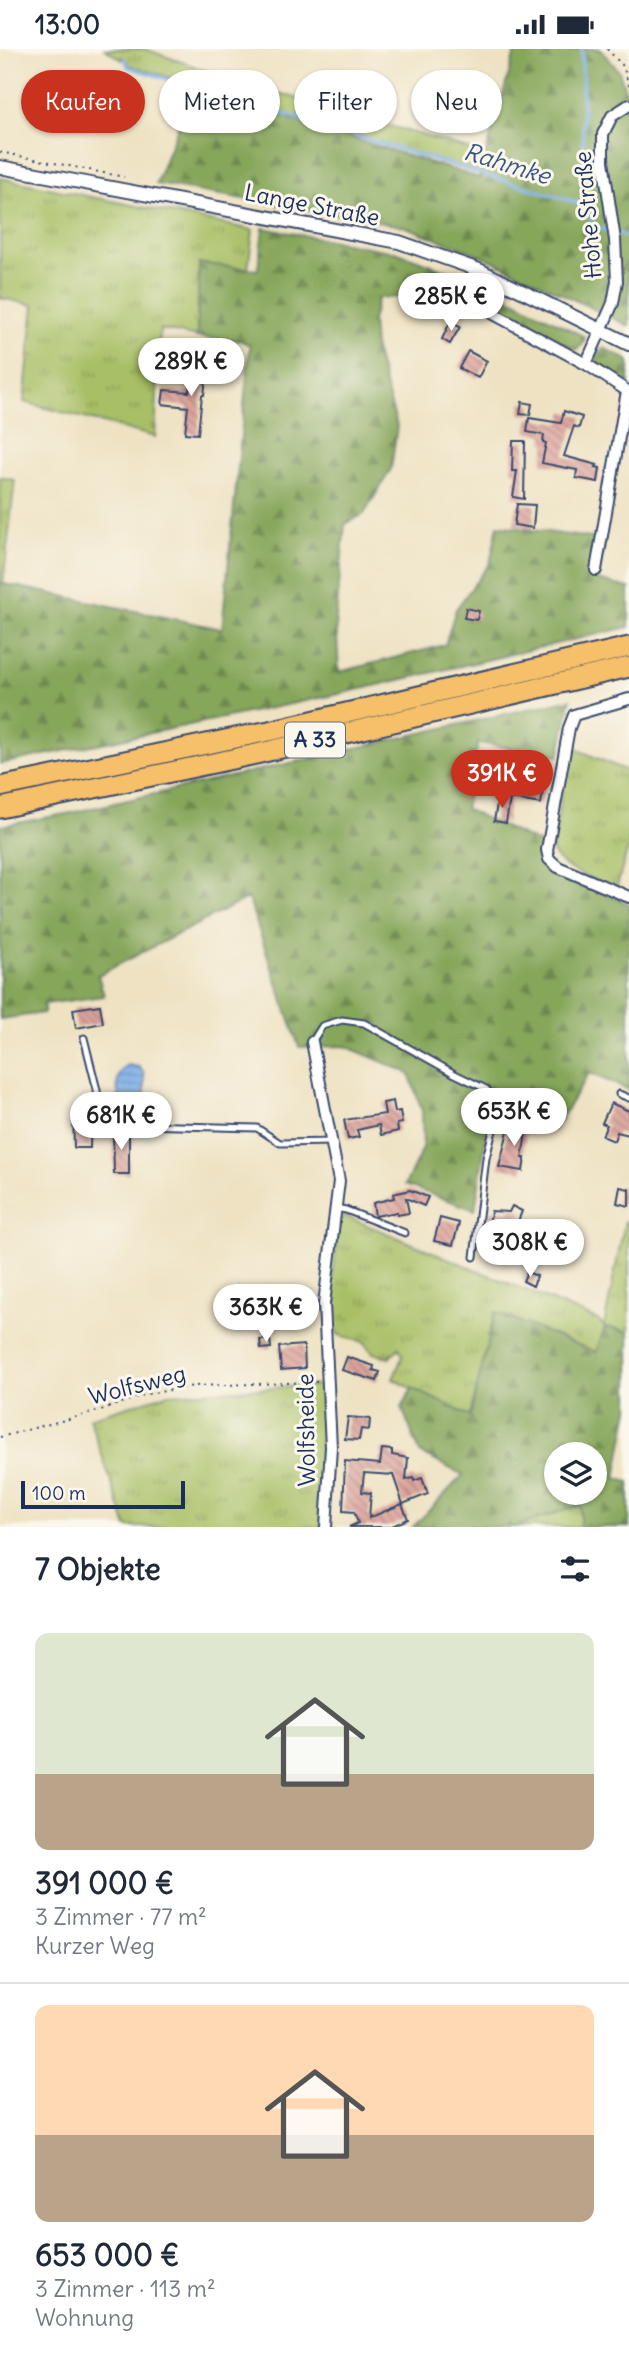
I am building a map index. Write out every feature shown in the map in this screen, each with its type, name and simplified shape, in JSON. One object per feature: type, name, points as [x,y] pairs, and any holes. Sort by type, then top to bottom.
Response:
[{"type":"highway","name":"A 33","points":[[0,787],[269,731],[629,647]]},
{"type":"highway","name":"A 33","points":[[0,808],[256,754],[629,667]]},
{"type":"street","name":"Hohe Straße","points":[[602,330],[613,303],[617,281],[615,240],[603,161],[603,134],[612,116],[629,105]]},
{"type":"street","name":"Lange Straße","points":[[0,167],[399,242],[479,270],[629,344]]},
{"type":"street","points":[[432,281],[586,364],[628,391],[596,570]]},
{"type":"street","points":[[586,364],[602,330]]},
{"type":"street","points":[[629,699],[575,715],[569,728],[547,850],[550,859],[558,867],[629,897]]},
{"type":"street","name":"Wolfsheide","points":[[312,1042],[339,1181],[324,1304],[331,1447],[326,1527]]},
{"type":"lane","points":[[312,1042],[322,1026],[342,1020],[364,1023],[486,1089],[494,1097],[498,1111],[486,1158],[474,1257]]},
{"type":"lane","points":[[84,1038],[97,1090],[100,1124],[257,1128],[280,1143],[332,1142]]},
{"type":"lane","points":[[619,1094],[629,1098]]},
{"type":"lane","points":[[335,1208],[405,1233]]},
{"type":"path","points":[[607,49],[623,66],[629,85]]},
{"type":"path","name":"Wolfsweg","points":[[0,1437],[95,1412],[147,1394],[194,1386],[327,1382]]},
{"type":"green space","points":[[105,49],[145,49],[205,70],[159,70],[159,74],[129,65],[122,57],[122,60]]},
{"type":"green space","points":[[516,49],[600,49],[619,71],[629,103],[629,326],[487,258],[403,226],[156,184],[176,133],[280,133],[280,115],[294,120],[294,133],[336,133],[479,178],[492,133],[502,133],[502,98]]},
{"type":"green space","points":[[280,93],[294,97],[294,116],[280,112]]},
{"type":"green space","points":[[397,128],[485,154],[480,174],[348,133],[397,133]]},
{"type":"green space","points":[[0,178],[253,230],[248,269],[199,264],[197,337],[160,329],[155,437],[24,402],[34,305],[0,298]]},
{"type":"green space","points":[[263,228],[395,252],[477,281],[585,337],[583,344],[576,350],[432,272],[426,282],[410,272],[400,297],[378,298],[372,321],[374,346],[397,426],[391,469],[364,514],[345,524],[336,617],[339,672],[445,645],[456,609],[490,563],[498,525],[605,540],[597,580],[629,588],[629,627],[339,694],[0,764],[0,583],[222,629],[250,345],[241,341],[197,337],[199,263],[258,270]]},
{"type":"green space","points":[[604,348],[629,361],[629,383],[597,363],[597,353]]},
{"type":"green space","points":[[0,477],[15,480],[3,584],[0,583]]},
{"type":"green space","points":[[571,699],[559,756],[478,743],[465,809],[543,845],[542,856],[553,871],[629,904],[629,1090],[589,1073],[554,1130],[491,1104],[475,1210],[405,1185],[423,1148],[422,1111],[409,1073],[345,1046],[299,1047],[248,898],[98,975],[104,996],[44,1004],[44,1013],[0,1019],[0,826],[71,813]]},
{"type":"green space","points":[[569,746],[629,772],[629,845],[616,889],[570,869],[552,851]]},
{"type":"green space","points":[[345,1216],[598,1320],[604,1326],[625,1221],[629,1223],[629,1332],[605,1327],[597,1352],[470,1417],[393,1379],[403,1355],[399,1348],[389,1358],[373,1353],[364,1342],[339,1335],[331,1326],[331,1291],[339,1220]]},
{"type":"green space","points":[[495,1312],[596,1352],[605,1327],[629,1332],[629,1408],[616,1478],[629,1482],[629,1527],[580,1527],[580,1505],[514,1527],[413,1527],[463,1475],[420,1453],[402,1408],[412,1388],[470,1416]]},
{"type":"green space","points":[[319,1385],[325,1390],[327,1463],[321,1527],[127,1527],[89,1418],[168,1394]]},
{"type":"green space","points":[[581,1505],[580,1527],[514,1527]]},
{"type":"water","points":[[128,1065],[139,1067],[144,1073],[146,1113],[121,1113],[118,1080],[119,1074]]},
{"type":"building","points":[[450,322],[460,327],[450,344],[442,339]]},
{"type":"building","points":[[219,340],[228,341],[226,352],[218,351]]},
{"type":"building","points":[[468,351],[487,361],[478,378],[459,368]]},
{"type":"building","points":[[192,366],[211,368],[210,379],[206,378],[202,395],[198,434],[185,433],[188,407],[162,404],[164,390],[189,392]]},
{"type":"building","points":[[522,402],[532,404],[530,415],[520,414]]},
{"type":"building","points":[[564,411],[582,417],[579,428],[574,426],[564,456],[597,465],[596,467],[600,468],[598,482],[576,478],[577,470],[542,463],[546,443],[543,442],[544,435],[527,432],[529,418],[561,423]]},
{"type":"building","points":[[513,441],[525,441],[524,499],[513,497],[517,471],[512,471]]},
{"type":"building","points":[[517,504],[535,505],[533,528],[514,525]]},
{"type":"building","points":[[466,608],[479,611],[477,620],[464,618]]},
{"type":"building","points":[[515,782],[543,790],[541,804],[512,799]]},
{"type":"building","points":[[500,797],[510,799],[506,823],[494,821]]},
{"type":"building","points":[[100,1005],[103,1023],[76,1028],[73,1009]]},
{"type":"building","points":[[393,1101],[395,1112],[400,1111],[402,1123],[397,1124],[398,1131],[381,1135],[379,1125],[357,1130],[359,1137],[348,1139],[344,1120],[385,1114],[383,1103]]},
{"type":"building","points":[[611,1103],[629,1111],[629,1135],[617,1132],[614,1141],[602,1136],[607,1125],[602,1123]]},
{"type":"building","points":[[73,1112],[91,1112],[90,1148],[74,1148]]},
{"type":"building","points":[[510,1123],[527,1127],[522,1158],[525,1158],[523,1171],[499,1167]]},
{"type":"building","points":[[113,1130],[129,1130],[129,1174],[114,1174]]},
{"type":"building","points":[[620,1187],[629,1189],[629,1206],[617,1203]]},
{"type":"building","points":[[410,1190],[428,1197],[424,1206],[406,1198],[409,1213],[375,1216],[373,1203],[394,1198],[393,1194]]},
{"type":"building","points":[[512,1206],[522,1211],[515,1229],[511,1228],[507,1263],[493,1260],[495,1249],[487,1247],[491,1211],[509,1212]]},
{"type":"building","points":[[440,1218],[459,1223],[453,1245],[434,1241]]},
{"type":"building","points":[[527,1272],[537,1276],[533,1286],[523,1281]]},
{"type":"building","points":[[301,1304],[303,1322],[279,1325],[277,1306]]},
{"type":"building","points":[[270,1339],[271,1348],[261,1349],[260,1340]]},
{"type":"building","points":[[304,1345],[305,1368],[281,1370],[279,1347]]},
{"type":"building","points":[[347,1357],[374,1366],[373,1370],[380,1372],[377,1381],[342,1370]]},
{"type":"building","points":[[348,1417],[370,1419],[369,1430],[361,1429],[359,1440],[345,1439]]},
{"type":"building","points":[[382,1449],[392,1450],[392,1455],[408,1458],[406,1480],[422,1478],[428,1494],[403,1504],[393,1475],[364,1473],[362,1492],[371,1493],[369,1518],[402,1504],[408,1519],[390,1527],[349,1527],[358,1523],[354,1512],[343,1511],[345,1461],[380,1464]]},
{"type":"waterway","points":[[582,49],[583,150],[588,206]]},
{"type":"waterway","name":"Rahmke","points":[[125,59],[128,67],[588,206],[593,226],[629,237]]}]
